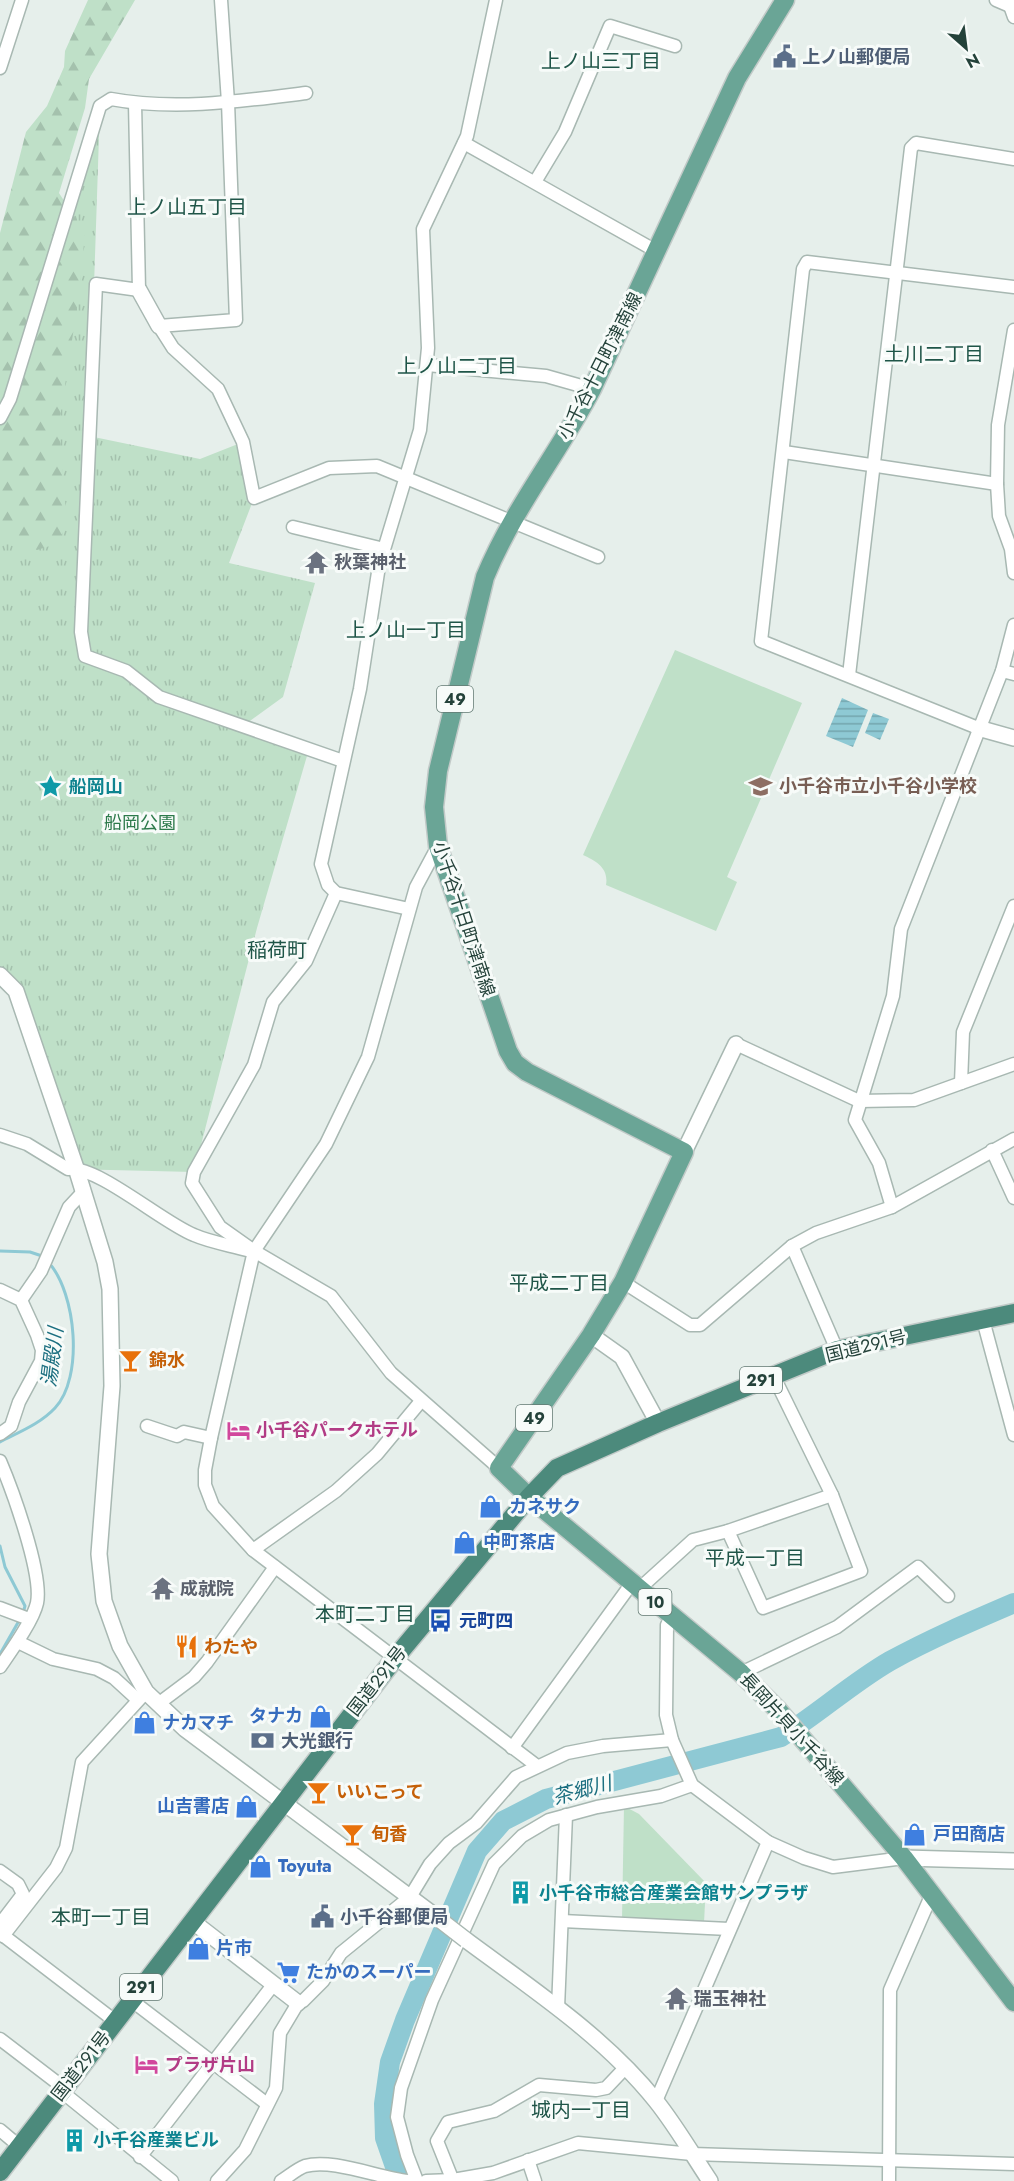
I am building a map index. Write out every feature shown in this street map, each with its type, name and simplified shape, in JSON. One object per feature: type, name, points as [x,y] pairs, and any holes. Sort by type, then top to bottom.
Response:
[{"type":"highway","name":"国道291号","points":[[0,2172],[394,1658],[529,1497],[569,1461],[837,1350],[1014,1313]]},
{"type":"main road","name":"小千谷十日町津南線","points":[[684,1152],[527,1072],[515,1063],[508,1051],[438,846],[434,807],[438,771],[485,577],[510,521],[572,427],[592,389],[737,78],[785,0]]},
{"type":"main road","name":"49","points":[[499,1468],[591,1335],[623,1282],[684,1152]]},
{"type":"main road","points":[[499,1468],[529,1497]]},
{"type":"main road","name":"長岡片貝小千谷線","points":[[529,1497],[741,1672],[778,1710],[904,1858],[1014,2002]]},
{"type":"street","points":[[0,68],[22,0]]},
{"type":"street","points":[[159,326],[236,320],[228,102],[221,0]]},
{"type":"street","points":[[409,909],[336,893],[328,885],[321,864],[360,689],[379,566],[420,430],[427,365],[423,229],[464,143],[496,0]]},
{"type":"street","points":[[996,0],[1012,7]]},
{"type":"street","points":[[535,182],[565,132],[609,26],[675,46]]},
{"type":"street","points":[[0,418],[10,399],[100,106],[111,99],[135,103],[228,102],[306,93]]},
{"type":"street","points":[[135,103],[139,290],[173,348],[218,389],[243,442],[254,498],[329,468],[377,466],[598,557]]},
{"type":"street","points":[[464,143],[656,251]]},
{"type":"street","points":[[849,675],[876,464],[911,148],[916,143],[1014,159]]},
{"type":"street","points":[[1014,287],[807,262],[803,269],[761,641],[978,729],[1014,738]]},
{"type":"street","points":[[139,290],[96,284],[81,632],[85,656],[126,671],[159,697],[343,761]]},
{"type":"street","points":[[1014,330],[1001,413],[997,484],[999,516],[1011,549],[1014,573]]},
{"type":"street","points":[[427,365],[546,376],[592,389]]},
{"type":"street","points":[[1001,413],[1014,409]]},
{"type":"street","points":[[784,452],[876,464],[997,484]]},
{"type":"street","points":[[294,527],[384,549]]},
{"type":"street","points":[[892,1207],[879,1163],[855,1120],[893,996],[901,929],[978,729],[1008,673],[1014,625]]},
{"type":"street","points":[[438,846],[416,887],[368,1056],[326,1144],[254,1251],[211,1438],[205,1470],[205,1485],[213,1506],[253,1550],[537,1766]]},
{"type":"street","points":[[336,893],[306,961],[273,1002],[254,1065],[194,1172],[192,1183],[220,1227],[254,1251],[331,1296],[391,1373],[499,1468]]},
{"type":"street","points":[[961,1083],[963,1032],[1014,906]]},
{"type":"street","points":[[0,975],[16,991],[105,1262],[112,1313],[112,1386],[99,1554],[104,1601],[120,1646],[142,1696]]},
{"type":"street","points":[[684,1152],[736,1044],[860,1101],[914,1100],[1014,1064]]},
{"type":"street","points":[[3,1136],[27,1144],[68,1169],[76,1168],[108,1183],[193,1235],[254,1251]]},
{"type":"street","points":[[623,1282],[690,1325],[700,1325],[792,1246],[816,1233],[892,1207],[1014,1139]]},
{"type":"street","points":[[992,1150],[1014,1198]]},
{"type":"street","points":[[21,1300],[44,1264],[69,1207],[83,1192]]},
{"type":"street","points":[[792,1246],[837,1350]]},
{"type":"street","points":[[0,1290],[21,1300],[42,1350],[40,1360],[19,1402],[11,1426],[0,1434]]},
{"type":"street","points":[[983,1320],[1014,1435]]},
{"type":"street","points":[[591,1335],[622,1357],[658,1423]]},
{"type":"street","points":[[728,1531],[763,1608],[861,1571],[832,1495],[773,1375]]},
{"type":"street","points":[[253,1550],[344,1484],[376,1454],[421,1401]]},
{"type":"street","points":[[147,1426],[177,1436],[184,1432],[211,1438]]},
{"type":"street","points":[[0,1461],[23,1523],[34,1567],[37,1603],[25,1617],[18,1642],[0,1666]]},
{"type":"street","points":[[512,1748],[635,1586],[693,1540],[728,1531],[832,1495]]},
{"type":"street","points":[[158,1704],[194,1677],[207,1662],[275,1567]]},
{"type":"street","points":[[741,1672],[837,1627],[918,1567],[948,1596]]},
{"type":"street","points":[[0,1608],[25,1617]]},
{"type":"street","points":[[672,1615],[667,1625],[666,1693],[666,1715],[672,1740],[691,1782],[768,1842],[833,1867],[904,1858],[1014,1861]]},
{"type":"street","points":[[18,1642],[53,1659],[97,1669],[158,1704],[185,1729],[558,2008],[625,2068],[656,2101],[710,2181]]},
{"type":"street","points":[[1,1931],[56,1868],[66,1848],[82,1762],[142,1696]]},
{"type":"street","points":[[217,2181],[245,2150],[276,2088],[280,2032],[298,2003],[303,2001],[323,1981],[341,1953],[410,1897],[430,1864],[449,1843],[476,1823],[516,1777],[567,1753],[603,1746],[672,1740]]},
{"type":"street","points":[[417,2181],[401,2136],[398,2103],[405,2072],[432,2001],[494,1864],[506,1850],[536,1825],[566,1815],[661,1796],[691,1782]]},
{"type":"street","points":[[558,2008],[566,1815]]},
{"type":"street","points":[[656,2101],[768,1842]]},
{"type":"street","points":[[0,1871],[18,1884],[23,1894],[1,1931]]},
{"type":"street","points":[[889,2181],[891,1990],[931,1896]]},
{"type":"street","points":[[562,1921],[729,1929]]},
{"type":"street","points":[[192,1922],[298,2003]]},
{"type":"street","points":[[1,1931],[115,2021]]},
{"type":"street","points":[[140,2157],[273,1985]]},
{"type":"street","points":[[131,2000],[267,2104]]},
{"type":"street","points":[[0,2039],[97,2118],[140,2157],[172,2181]]},
{"type":"street","points":[[453,2181],[437,2141],[448,2122],[494,2111],[539,2085],[596,2090],[606,2088],[625,2068]]},
{"type":"street","points":[[0,2130],[19,2145]]},
{"type":"street","points":[[426,2181],[453,2181],[493,2173],[578,2143],[692,2154],[889,2158],[1014,2164]]},
{"type":"street","points":[[528,2160],[535,2181]]},
{"type":"street","points":[[281,2181],[302,2167],[312,2165],[335,2166],[388,2179],[408,2181]]},
{"type":"green space","points":[[88,0],[135,0],[89,79],[85,108],[59,193],[85,233],[79,295],[59,424],[67,525],[56,544],[37,550],[20,542],[0,518],[0,233],[26,132],[47,106],[64,67],[65,51]]},
{"type":"green space","name":"船岡公園","points":[[100,106],[89,436],[200,459],[243,442],[254,498],[229,563],[315,583],[283,697],[243,726],[309,749],[257,928],[194,1172],[68,1169],[16,991],[0,975],[0,418]]},
{"type":"green space","points":[[675,650],[802,703],[727,877],[737,882],[716,931],[606,885],[606,874],[603,870],[597,863],[583,855]]},
{"type":"green space","points":[[624,1806],[639,1814],[706,1883],[704,1923],[622,1920]]},
{"type":"water","points":[[842,698],[868,710],[853,747],[826,736]]},
{"type":"water","points":[[873,713],[889,719],[880,740],[865,733]]},
{"type":"waterway","name":"湯殿川","points":[[0,1251],[30,1252],[42,1256]]},
{"type":"waterway","name":"湯殿川","points":[[0,1442],[49,1414],[64,1394],[70,1376],[73,1356],[70,1314],[65,1294],[49,1263]]},
{"type":"waterway","name":"湯殿川","points":[[0,1546],[5,1567],[25,1606],[23,1613]]},
{"type":"waterway","name":"茶郷川","points":[[400,2181],[385,2138],[384,2104],[390,2062],[405,2020],[477,1851],[503,1821],[546,1799],[781,1737],[890,1661],[1014,1603]]},
{"type":"waterway","name":"湯殿川","points":[[0,1654],[20,1619]]},
{"type":"place","name":"上ノ山郵便局","points":[[784,57]]},
{"type":"place","name":"秋葉神社","points":[[316,562]]},
{"type":"place","name":"小千谷市立小千谷小学校","points":[[761,786]]},
{"type":"place","name":"船岡山","points":[[51,787]]},
{"type":"place","name":"錦水","points":[[131,1360]]},
{"type":"place","name":"小千谷パークホテル","points":[[238,1430]]},
{"type":"place","name":"カネサク","points":[[491,1507]]},
{"type":"place","name":"中町茶店","points":[[465,1542]]},
{"type":"place","name":"成就院","points":[[162,1589]]},
{"type":"place","name":"元町四","points":[[441,1621]]},
{"type":"place","name":"わたや","points":[[186,1647]]},
{"type":"place","name":"タナカ","points":[[321,1716]]},
{"type":"place","name":"ナカマチ","points":[[144,1723]]},
{"type":"place","name":"大光銀行","points":[[263,1741]]},
{"type":"place","name":"いいこって","points":[[318,1792]]},
{"type":"place","name":"山吉書店","points":[[247,1806]]},
{"type":"place","name":"旬香","points":[[353,1834]]},
{"type":"place","name":"戸田商店","points":[[915,1834]]},
{"type":"place","name":"Toyuta","points":[[260,1866]]},
{"type":"place","name":"小千谷市総合産業会館サンプラザ","points":[[521,1893]]},
{"type":"place","name":"小千谷郵便局","points":[[322,1917]]},
{"type":"place","name":"片市","points":[[198,1948]]},
{"type":"place","name":"たかのスーパー","points":[[288,1972]]},
{"type":"place","name":"瑞玉神社","points":[[676,1999]]},
{"type":"place","name":"プラザ片山","points":[[147,2065]]},
{"type":"place","name":"小千谷産業ビル","points":[[75,2140]]},
{"type":"district","name":"上ノ山三丁目","points":[[601,61]]},
{"type":"district","name":"上ノ山五丁目","points":[[187,207]]},
{"type":"district","name":"土川二丁目","points":[[934,354]]},
{"type":"district","name":"上ノ山二丁目","points":[[457,366]]},
{"type":"district","name":"上ノ山一丁目","points":[[406,630]]},
{"type":"district","name":"稲荷町","points":[[277,950]]},
{"type":"district","name":"平成二丁目","points":[[559,1283]]},
{"type":"district","name":"平成一丁目","points":[[755,1558]]},
{"type":"district","name":"本町二丁目","points":[[365,1614]]},
{"type":"district","name":"本町一丁目","points":[[101,1917]]},
{"type":"district","name":"城内一丁目","points":[[581,2110]]}]
